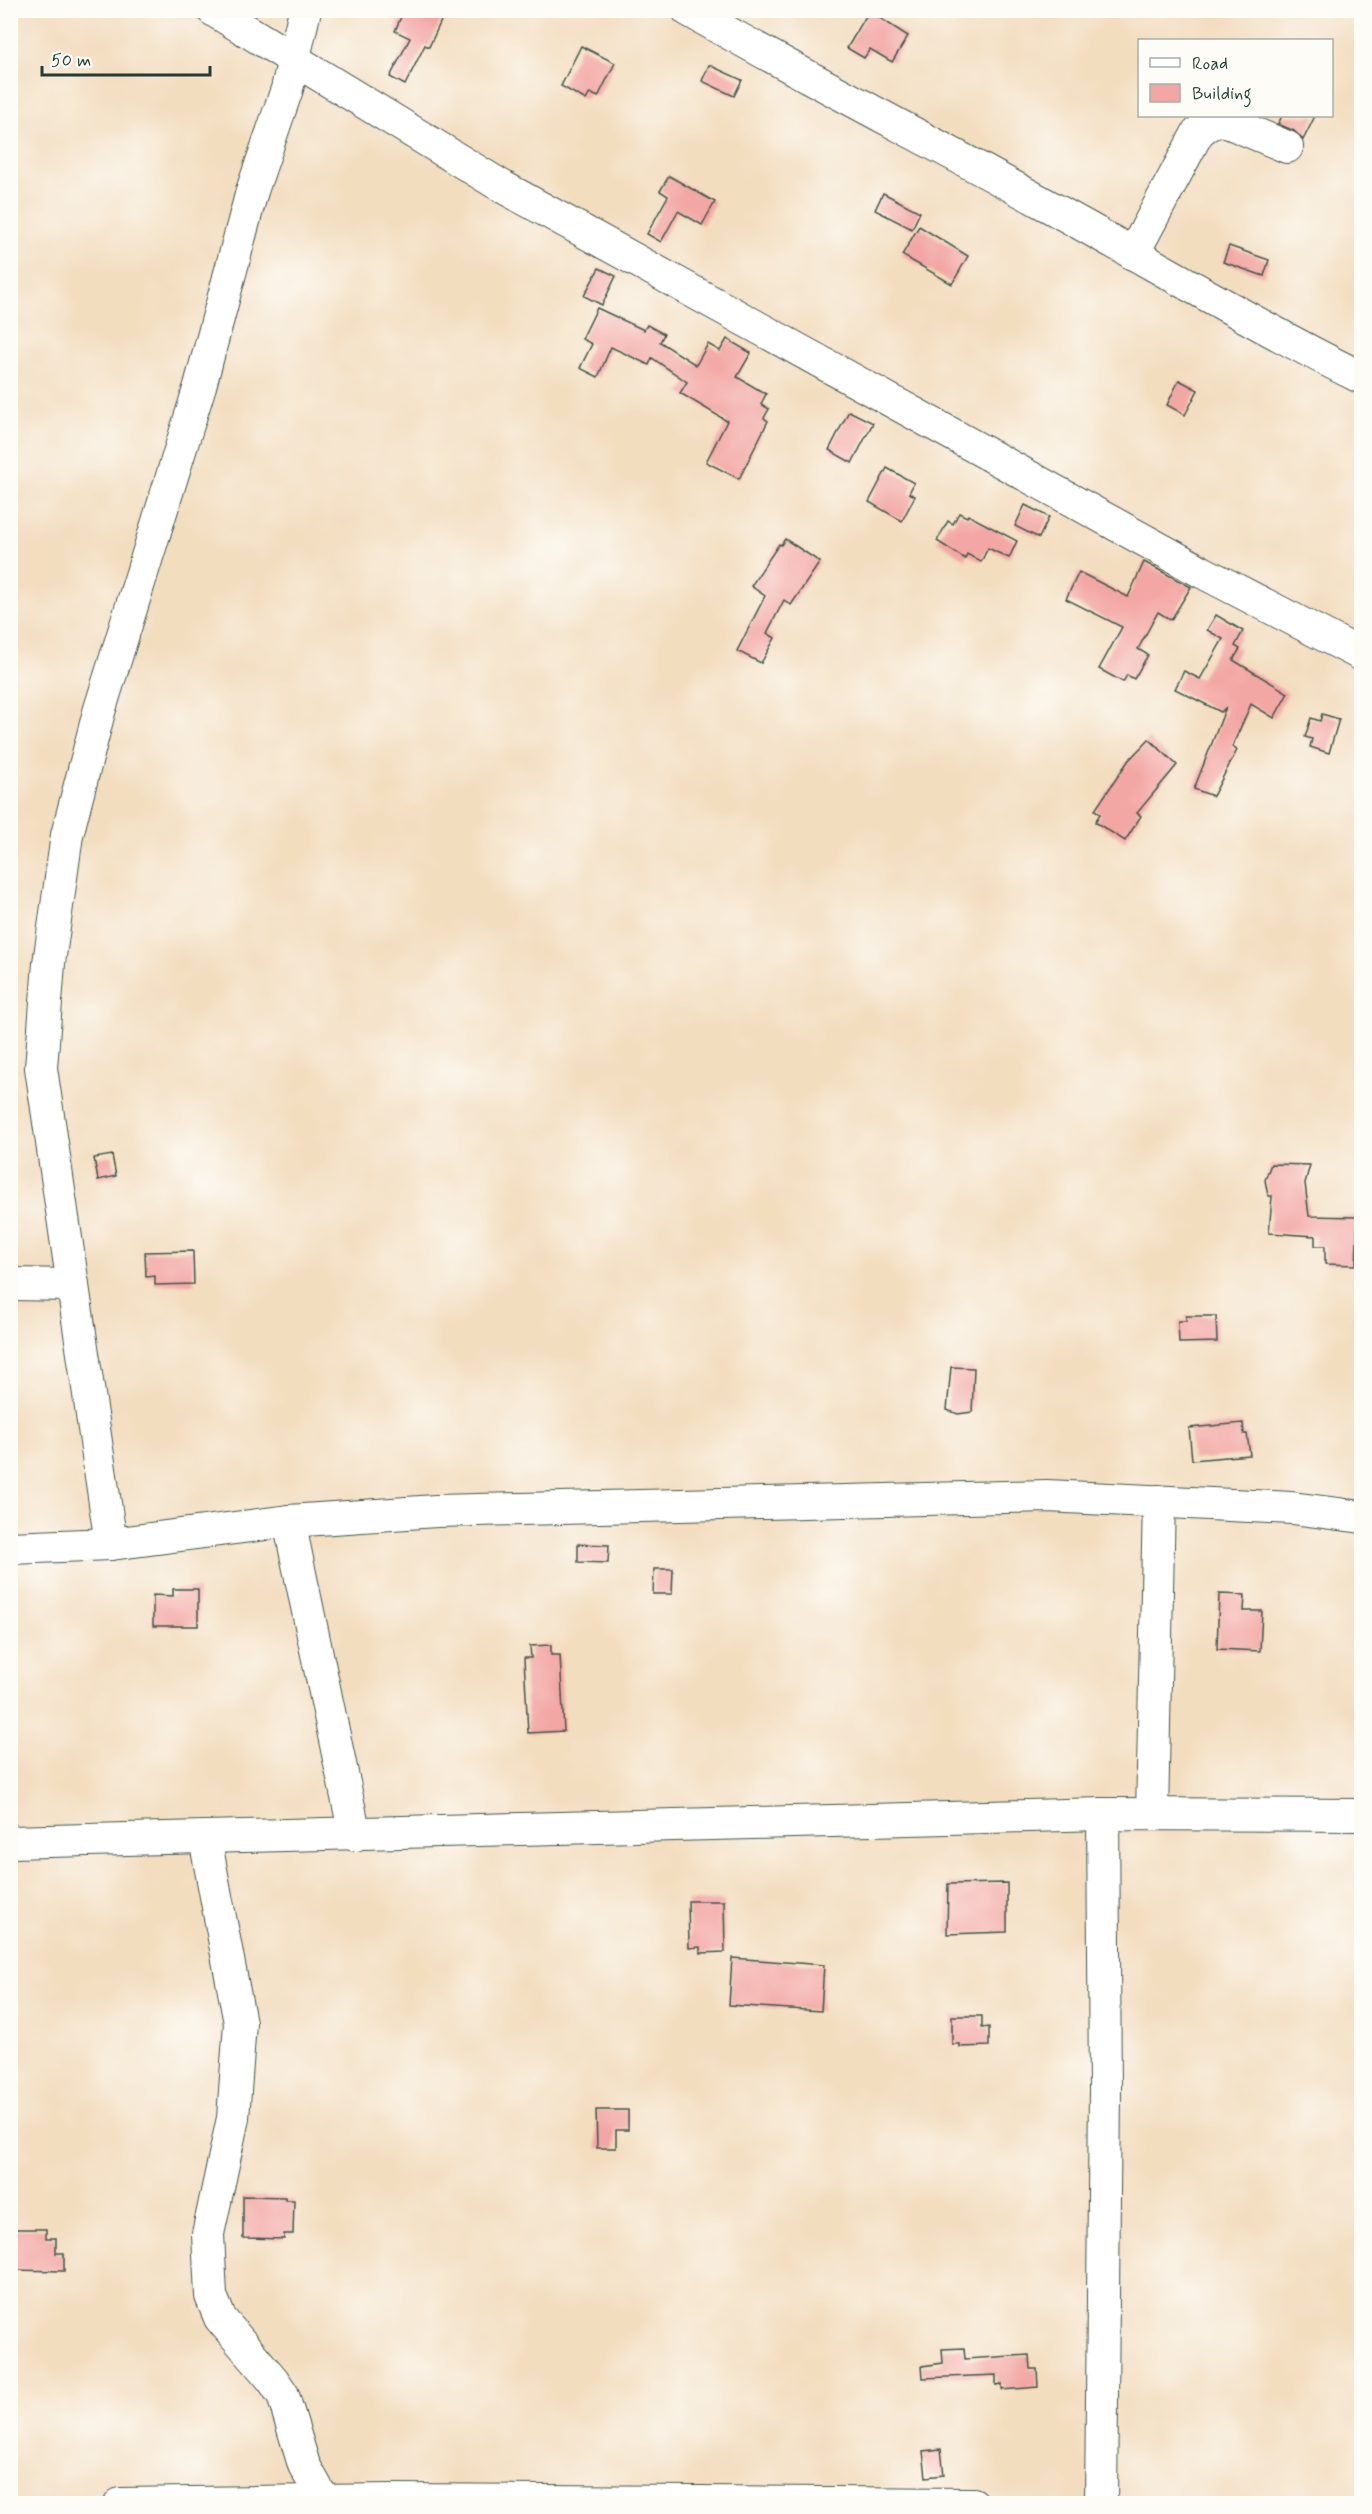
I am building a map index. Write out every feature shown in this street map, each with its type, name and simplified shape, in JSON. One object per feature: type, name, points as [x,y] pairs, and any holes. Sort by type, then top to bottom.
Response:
[{"type":"street","points":[[213,10],[502,187],[1202,572],[1362,655]]},
{"type":"street","points":[[111,1544],[41,1068],[49,963],[67,835],[99,712],[200,386],[252,191],[287,89],[305,10]]},
{"type":"street","points":[[688,10],[1294,345],[1362,378]]},
{"type":"street","points":[[1133,254],[1197,134],[1203,127],[1225,122],[1287,147]]},
{"type":"street","points":[[10,1284],[73,1285]]},
{"type":"street","points":[[10,1548],[111,1544],[289,1521],[436,1510],[1047,1496],[1292,1508],[1362,1517]]},
{"type":"street","points":[[1152,1814],[1159,1502]]},
{"type":"street","points":[[289,1521],[355,1835]]},
{"type":"street","points":[[1101,2504],[1105,2103],[1103,1814]]},
{"type":"street","points":[[10,1842],[355,1835],[1103,1814],[1362,1815]]},
{"type":"street","points":[[205,1838],[240,2023],[233,2118],[208,2234],[211,2296],[220,2318],[273,2380],[283,2396],[304,2465],[324,2501]]},
{"type":"street","points":[[120,2504],[324,2501],[973,2504]]},
{"type":"building","points":[[404,10],[446,10],[429,47],[425,45],[405,85],[390,77],[410,38],[395,31]]},
{"type":"building","points":[[869,11],[908,36],[892,62],[870,49],[864,58],[847,48]]},
{"type":"building","points":[[581,46],[615,63],[598,97],[590,93],[586,100],[561,86]]},
{"type":"building","points":[[709,65],[742,80],[734,96],[702,81]]},
{"type":"building","points":[[1282,117],[1314,117],[1303,140],[1294,131],[1278,124]]},
{"type":"building","points":[[669,176],[715,202],[702,225],[678,211],[661,242],[647,234],[668,196],[660,191]]},
{"type":"building","points":[[883,193],[920,212],[912,229],[875,210]]},
{"type":"building","points":[[919,226],[968,256],[952,284],[902,255]]},
{"type":"building","points":[[1229,246],[1269,260],[1264,276],[1223,262]]},
{"type":"building","points":[[599,268],[616,276],[602,305],[584,296]]},
{"type":"building","points":[[597,308],[644,330],[647,325],[664,334],[660,342],[696,365],[708,344],[720,351],[727,339],[751,353],[737,377],[766,394],[761,404],[769,409],[764,418],[768,421],[739,479],[706,462],[727,421],[680,393],[687,382],[652,358],[649,365],[611,347],[598,377],[580,368],[592,344],[582,339]]},
{"type":"building","points":[[1179,380],[1198,390],[1185,415],[1167,405]]},
{"type":"building","points":[[849,411],[873,423],[852,463],[829,450]]},
{"type":"building","points":[[887,468],[914,483],[909,493],[915,496],[902,521],[869,502]]},
{"type":"building","points":[[1025,505],[1049,517],[1039,538],[1015,526]]},
{"type":"building","points":[[959,513],[967,517],[968,515],[1017,541],[1009,558],[988,548],[981,562],[967,554],[965,559],[937,541],[948,521],[953,524]]},
{"type":"building","points":[[785,539],[820,562],[791,605],[784,600],[767,633],[775,638],[761,663],[737,651],[765,596],[751,586],[779,544],[781,545]]},
{"type":"building","points":[[1144,562],[1191,587],[1171,620],[1158,612],[1138,649],[1148,655],[1134,679],[1127,675],[1123,682],[1099,669],[1122,627],[1066,599],[1079,572],[1128,597]]},
{"type":"building","points":[[1216,615],[1243,631],[1235,646],[1240,649],[1233,660],[1288,693],[1274,718],[1251,704],[1232,747],[1237,750],[1213,796],[1194,789],[1226,707],[1221,712],[1175,689],[1184,671],[1200,679],[1223,639],[1207,630]]},
{"type":"building","points":[[1322,714],[1339,719],[1329,753],[1310,747],[1312,739],[1305,737],[1311,718],[1320,721]]},
{"type":"building","points":[[1149,739],[1177,765],[1137,813],[1141,816],[1125,841],[1095,822],[1100,814],[1095,810],[1128,761]]},
{"type":"building","points":[[112,1155],[116,1176],[98,1180],[94,1158]]},
{"type":"building","points":[[1271,1164],[1310,1165],[1305,1183],[1309,1216],[1358,1217],[1356,1265],[1325,1264],[1325,1246],[1315,1246],[1315,1236],[1269,1233],[1272,1196],[1268,1196],[1265,1180]]},
{"type":"building","points":[[193,1251],[194,1284],[155,1285],[155,1276],[146,1277],[145,1252]]},
{"type":"building","points":[[1186,1316],[1216,1316],[1217,1342],[1179,1343],[1178,1321],[1186,1321]]},
{"type":"building","points":[[951,1367],[974,1368],[972,1412],[958,1414],[947,1410]]},
{"type":"building","points":[[1243,1423],[1250,1455],[1192,1460],[1189,1428]]},
{"type":"building","points":[[578,1544],[609,1545],[608,1563],[578,1562]]},
{"type":"building","points":[[654,1569],[673,1569],[672,1594],[653,1594]]},
{"type":"building","points":[[173,1589],[198,1589],[198,1626],[153,1626],[153,1595],[173,1596]]},
{"type":"building","points":[[1219,1594],[1245,1595],[1244,1611],[1262,1611],[1260,1651],[1217,1649]]},
{"type":"building","points":[[551,1645],[551,1655],[560,1655],[564,1731],[528,1733],[524,1658],[531,1658],[530,1646]]},
{"type":"building","points":[[1007,1883],[1007,1932],[947,1934],[948,1884]]},
{"type":"building","points":[[688,1901],[724,1901],[725,1952],[700,1953],[700,1947],[689,1948]]},
{"type":"building","points":[[732,1958],[824,1965],[821,2011],[729,2005]]},
{"type":"building","points":[[952,2016],[982,2016],[982,2028],[989,2027],[989,2046],[960,2047],[960,2044],[952,2044]]},
{"type":"building","points":[[596,2110],[628,2110],[628,2130],[616,2130],[616,2148],[597,2148]]},
{"type":"building","points":[[243,2196],[285,2197],[285,2200],[294,2200],[293,2234],[284,2234],[284,2239],[243,2238]]},
{"type":"building","points":[[12,2229],[46,2229],[46,2238],[56,2238],[56,2253],[64,2253],[64,2271],[12,2270]]},
{"type":"building","points":[[964,2348],[965,2359],[1029,2355],[1030,2369],[1037,2369],[1038,2387],[1002,2390],[1002,2384],[996,2385],[996,2375],[923,2378],[922,2366],[943,2363],[942,2349]]},
{"type":"building","points":[[941,2449],[944,2475],[926,2477],[923,2451]]}]
